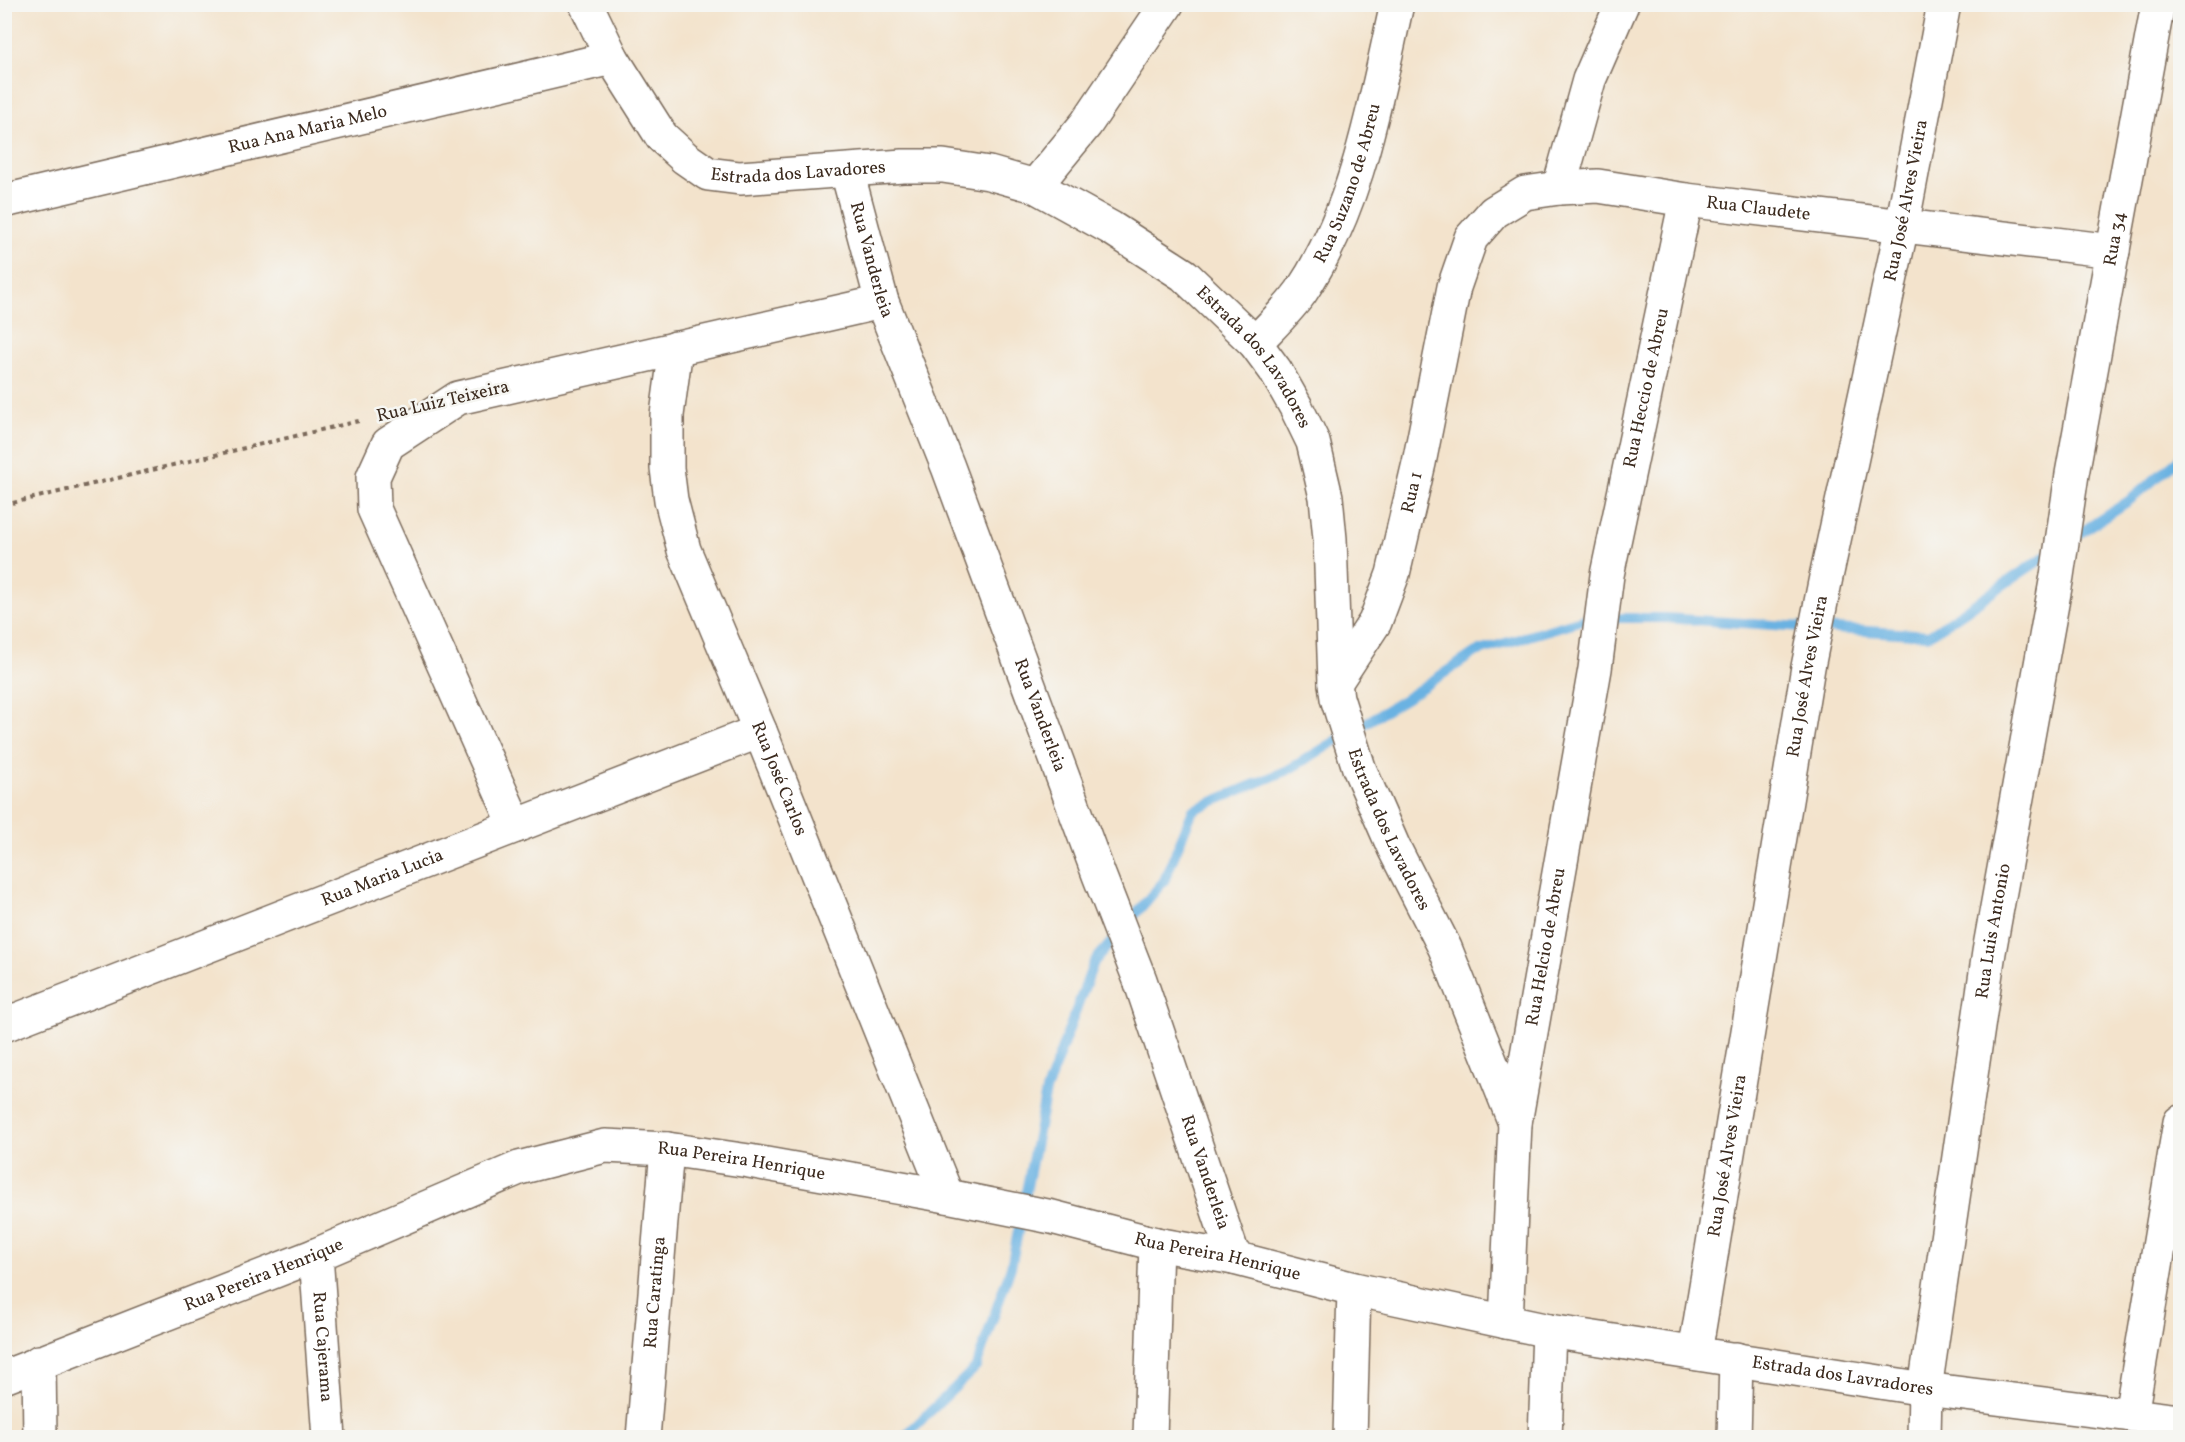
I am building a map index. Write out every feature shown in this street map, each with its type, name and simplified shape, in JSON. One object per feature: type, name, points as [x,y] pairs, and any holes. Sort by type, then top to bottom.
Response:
[{"type":"street","name":"Estrada dos Lavadores","points":[[586,4],[612,58],[662,136],[685,158],[708,174],[740,178],[903,166],[943,166],[989,173],[1035,186],[1111,228],[1184,275],[1255,343],[1275,370],[1296,407],[1312,442],[1323,486],[1330,539],[1336,691],[1359,768],[1399,858],[1445,948],[1515,1123]]},
{"type":"street","points":[[1035,186],[1086,123],[1167,4]]},
{"type":"street","name":"Rua Suzano de Abreu","points":[[1255,343],[1300,293],[1330,241],[1369,133],[1397,4]]},
{"type":"street","points":[[1559,188],[1589,80],[1622,4]]},
{"type":"street","name":"Rua José Alves Vieira","points":[[1695,1353],[1808,667],[1902,226],[1944,4]]},
{"type":"street","name":"Rua 34","points":[[2072,474],[2158,4]]},
{"type":"street","name":"Rua Ana Maria Melo","points":[[4,201],[612,58]]},
{"type":"street","name":"Rua Vanderleia","points":[[847,171],[882,302],[948,467],[1140,980],[1234,1258]]},
{"type":"street","name":"Rua Claudete","points":[[1454,287],[1471,238],[1494,212],[1525,193],[1559,188],[1598,186],[1686,200],[2113,251]]},
{"type":"street","name":"Rua Heccio de Abreu","points":[[1607,575],[1686,200]]},
{"type":"street","name":"Rua 1","points":[[1336,691],[1375,622],[1393,574],[1419,463],[1454,287]]},
{"type":"street","name":"Rua Luiz Teixeira","points":[[516,826],[374,509],[373,477],[388,444],[458,398],[882,302]]},
{"type":"street","name":"Rua José Carlos","points":[[676,348],[667,415],[667,468],[671,500],[684,550],[955,1198]]},
{"type":"street","name":"Rua Luis Antonio","points":[[1924,1437],[1925,1389],[1989,952],[2057,576],[2072,474]]},
{"type":"street","name":"Rua Helcio de Abreu","points":[[1506,1322],[1515,1123],[1595,669],[1607,575]]},
{"type":"street","name":"Rua Maria Lucia","points":[[4,1025],[760,731]]},
{"type":"street","points":[[2131,1414],[2181,1122]]},
{"type":"street","name":"Rua Pereira Henrique","points":[[4,1377],[316,1255],[519,1168],[605,1146],[667,1149],[749,1161],[955,1198],[1052,1218],[1156,1244],[1234,1258],[1354,1289],[1506,1322]]},
{"type":"street","name":"Rua Caratinga","points":[[643,1437],[667,1149]]},
{"type":"street","points":[[1150,1437],[1156,1244]]},
{"type":"street","name":"Rua Cajerama","points":[[316,1255],[329,1437]]},
{"type":"street","points":[[1350,1437],[1354,1289]]},
{"type":"street","name":"Estrada dos Lavradores","points":[[1506,1322],[1925,1389],[2181,1421]]},
{"type":"street","points":[[1545,1437],[1548,1330]]},
{"type":"street","points":[[1734,1437],[1736,1359]]},
{"type":"street","points":[[39,1362],[40,1437]]},
{"type":"path","name":"Rua Luiz Teixeira","points":[[4,505],[365,420]]},
{"type":"waterway","points":[[2068,541],[2130,500],[2180,458]]},
{"type":"waterway","points":[[903,1438],[976,1367],[1011,1267],[1046,1091],[1094,962],[1164,881],[1193,810],[1288,770],[1405,699],[1476,652],[1588,618],[1664,618],[1929,635],[2053,551]]}]
